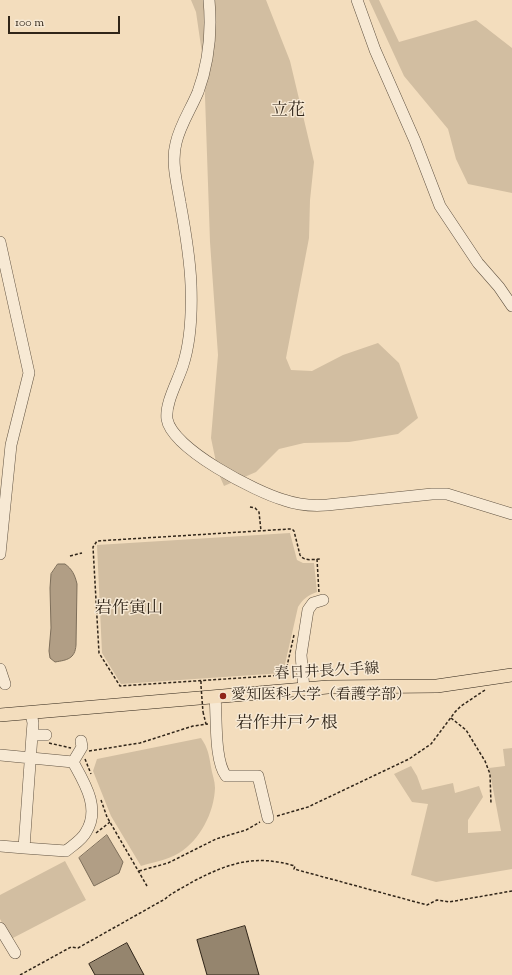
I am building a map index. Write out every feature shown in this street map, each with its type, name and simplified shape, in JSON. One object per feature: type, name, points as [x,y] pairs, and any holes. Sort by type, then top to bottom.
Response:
[{"type":"main road","name":"春日井長久手線","points":[[0,716],[328,687],[437,686],[512,675]]},
{"type":"street","points":[[209,0],[211,33],[206,65],[198,93],[182,124],[175,144],[174,167],[187,241],[191,284],[191,315],[183,365],[167,410],[167,420],[174,434],[186,445],[218,468],[245,484],[286,501],[316,506],[447,494],[512,514]]},
{"type":"street","points":[[357,0],[377,56],[415,141],[440,206],[478,263],[499,287],[512,306]]},
{"type":"street","points":[[0,242],[29,373],[11,445],[0,554]]},
{"type":"street","points":[[304,689],[301,655],[308,610],[319,598]]},
{"type":"street","points":[[0,669],[5,684]]},
{"type":"street","points":[[216,697],[211,724],[222,771],[226,776],[258,776],[268,818]]},
{"type":"street","points":[[24,848],[33,723],[31,713]]},
{"type":"street","points":[[32,735],[46,735]]},
{"type":"street","points":[[73,762],[83,746]]},
{"type":"street","points":[[0,755],[73,762]]},
{"type":"street","points":[[0,846],[66,851],[86,832],[92,812],[92,803],[83,780],[73,762]]},
{"type":"street","points":[[0,928],[15,953]]},
{"type":"path","points":[[250,507],[255,508],[259,512],[261,530]]},
{"type":"path","points":[[295,630],[285,675],[120,686],[100,653],[94,543],[97,541],[292,529],[294,531],[302,558],[322,559]]},
{"type":"path","points":[[70,556],[82,553]]},
{"type":"path","points":[[317,559],[319,598]]},
{"type":"path","points":[[83,746],[140,743],[193,726],[211,724],[201,681]]},
{"type":"path","points":[[139,871],[168,863],[216,839],[246,830],[268,818],[308,807],[409,759],[431,744],[461,706],[485,689]]},
{"type":"path","points":[[451,718],[466,730],[487,764],[490,779],[491,804]]},
{"type":"path","points":[[20,975],[71,947],[78,948],[165,899],[172,893],[214,871],[231,864],[248,861],[270,861],[290,864],[294,866],[294,870],[427,905],[437,900],[449,902],[512,891]]},
{"type":"shaded area","points":[[191,0],[266,0],[290,61],[314,162],[310,200],[309,238],[286,358],[291,370],[312,371],[343,355],[378,343],[399,363],[418,418],[398,434],[349,442],[304,443],[279,449],[256,472],[224,486],[218,472],[211,438],[218,355],[210,242],[204,67],[196,12]]},
{"type":"shaded area","points":[[369,0],[379,0],[399,42],[476,20],[512,48],[512,193],[468,184],[456,159],[448,129],[404,76]]},
{"type":"shaded area","points":[[290,533],[297,560],[303,563],[314,563],[317,592],[311,594],[298,607],[283,673],[121,684],[102,653],[97,545]]},
{"type":"shaded area","points":[[58,564],[65,564],[70,568],[77,584],[76,645],[74,653],[70,658],[55,662],[50,658],[49,651],[51,628],[50,588],[51,574]]},
{"type":"shaded area","points":[[201,738],[208,752],[215,785],[214,797],[209,816],[199,833],[187,848],[160,861],[141,866],[111,816],[93,771],[97,759]]},
{"type":"shaded area","points":[[512,748],[512,869],[436,882],[411,875],[428,804],[412,802],[394,774],[411,766],[417,776],[422,790],[453,783],[455,793],[479,786],[483,797],[468,820],[468,833],[501,831],[489,768],[505,766],[503,749]]},
{"type":"shaded area","points":[[107,835],[123,862],[119,873],[94,886],[79,858]]},
{"type":"shaded area","points":[[65,861],[86,900],[11,939],[0,919],[0,895]]},
{"type":"building","points":[[245,926],[259,975],[207,975],[197,940]]},
{"type":"building","points":[[127,943],[144,975],[95,975],[89,964]]},
{"type":"place","name":"愛知医科大学（看護学部）","points":[[223,696]]},
{"type":"district","name":"立花","points":[[288,112]]},
{"type":"district","name":"岩作寅山","points":[[129,610]]},
{"type":"district","name":"岩作井戸ケ根","points":[[287,725]]}]
